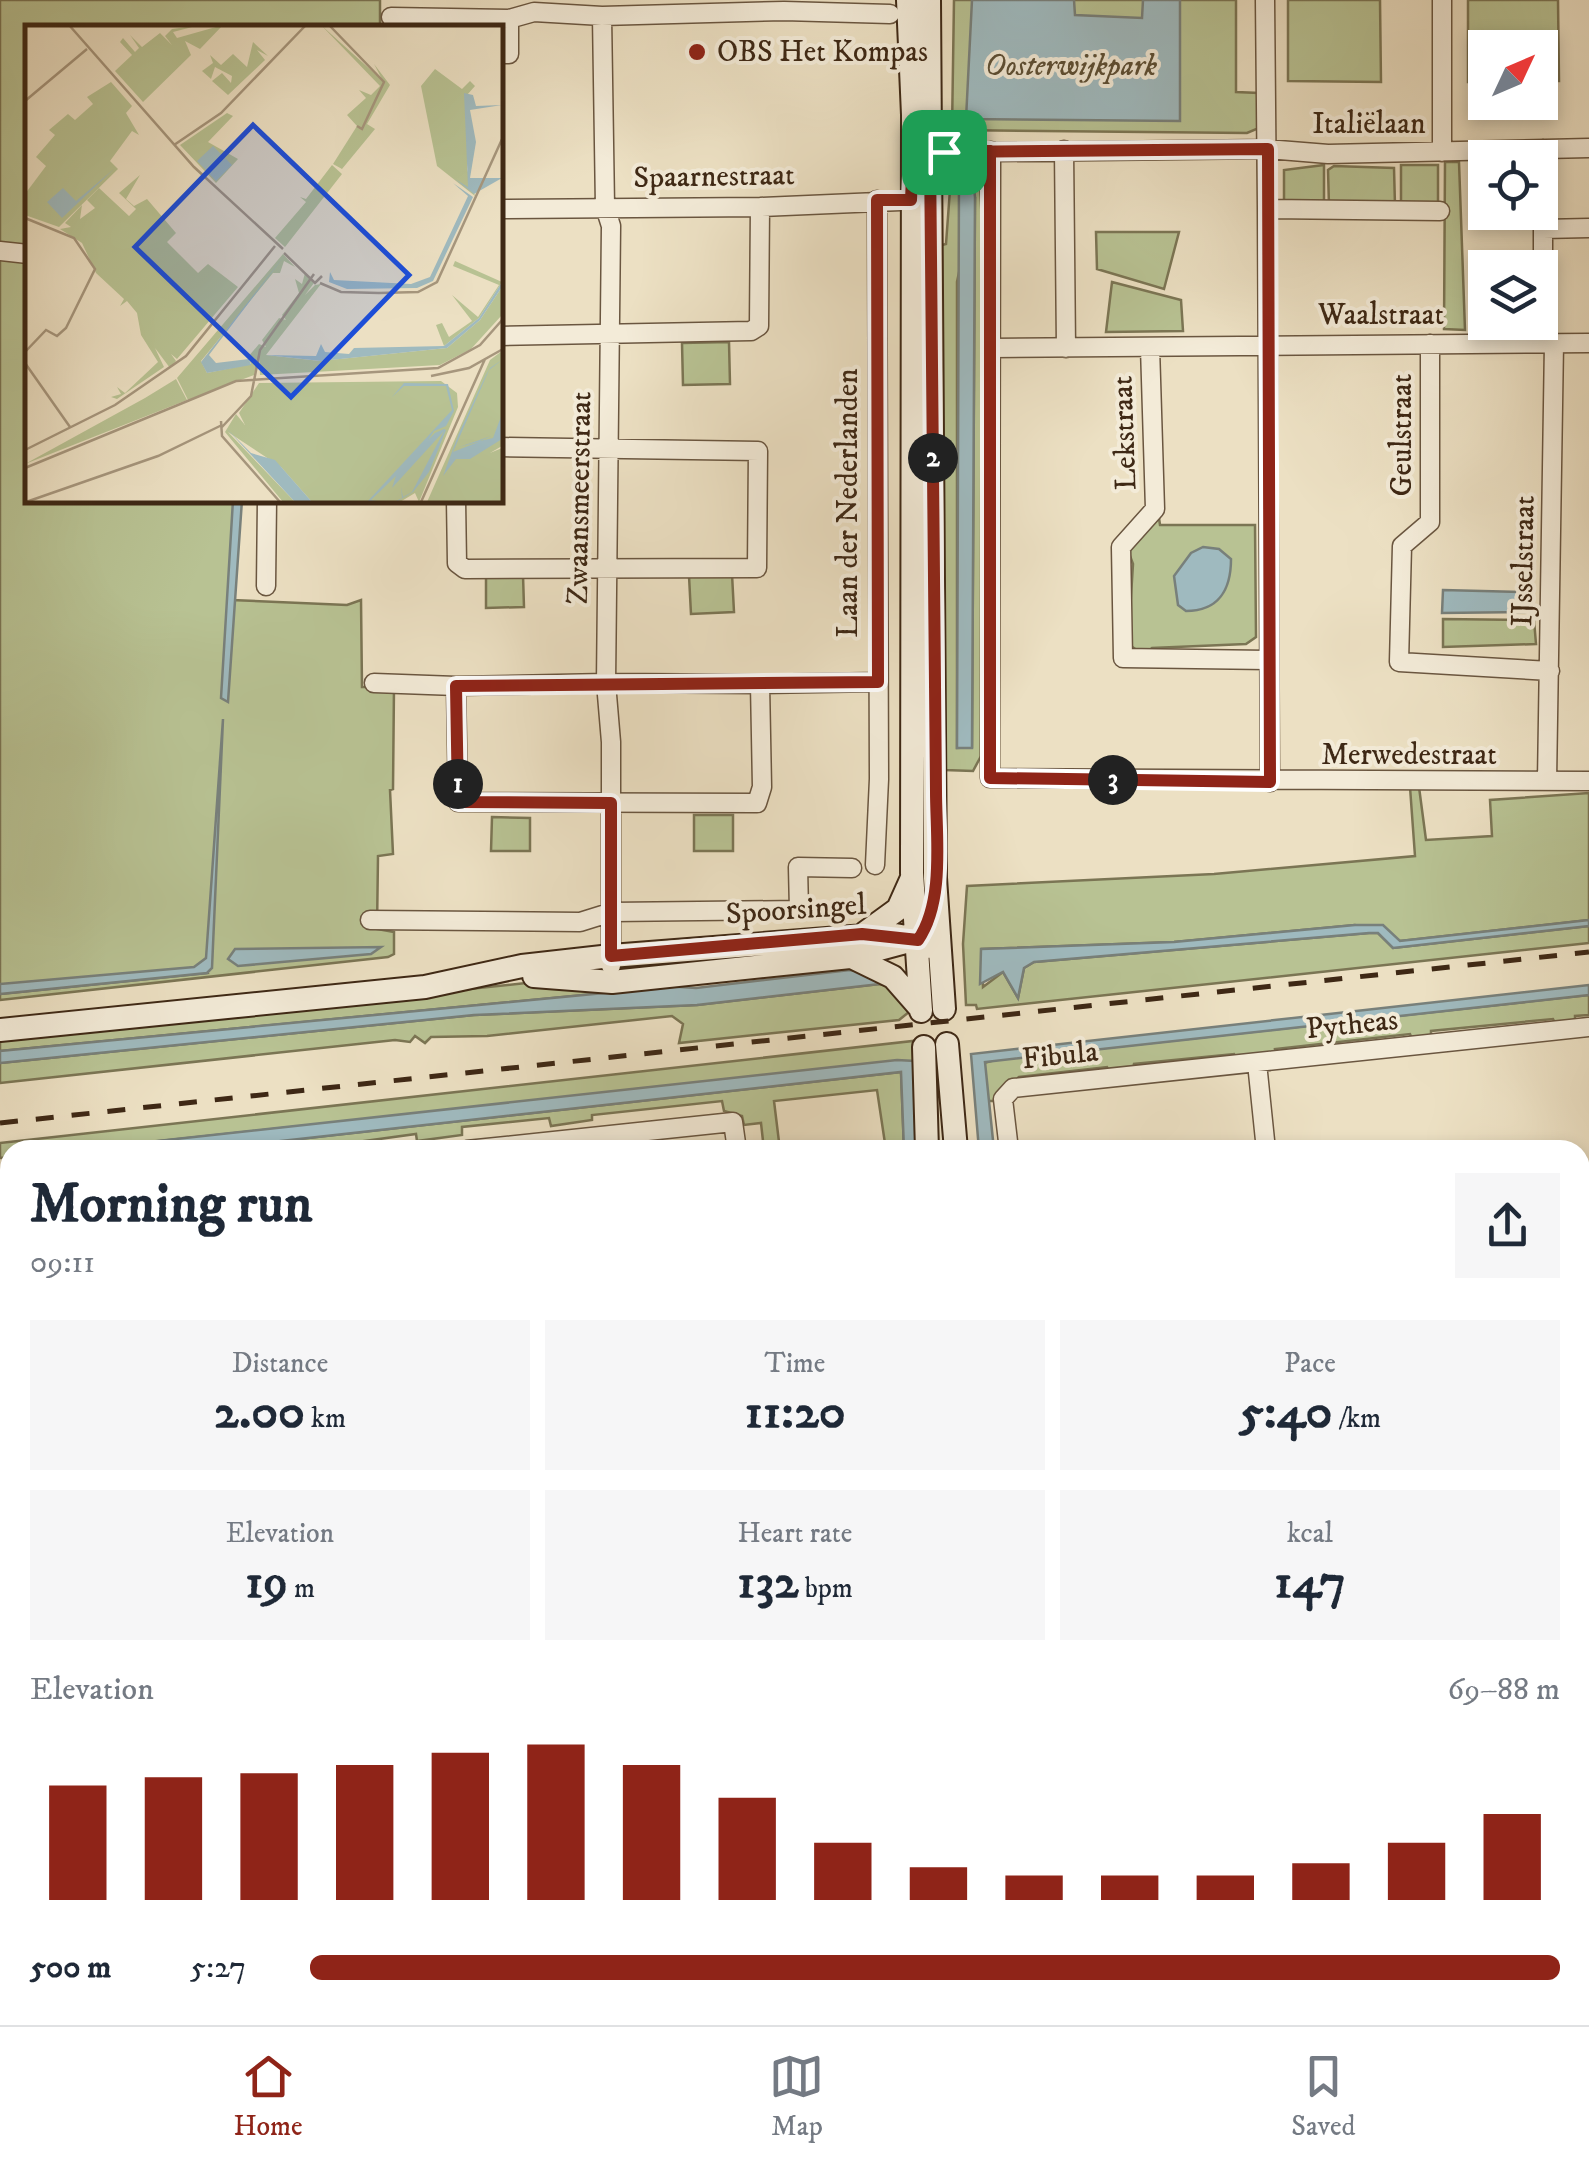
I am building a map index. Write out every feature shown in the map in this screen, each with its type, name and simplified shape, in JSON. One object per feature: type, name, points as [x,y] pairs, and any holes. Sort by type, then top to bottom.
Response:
[{"type":"main road","points":[[929,0],[920,200],[927,922],[918,940],[929,1010]]},
{"type":"main road","points":[[899,7],[921,152]]},
{"type":"main road","points":[[862,934],[898,909],[924,875]]},
{"type":"main road","points":[[924,875],[940,971],[929,1010]]},
{"type":"main road","name":"Spoorsingel","points":[[0,1030],[425,987],[522,966],[611,956],[862,934],[918,940]]},
{"type":"main road","points":[[918,940],[930,950],[940,971]]},
{"type":"main road","name":"Spoorsingel","points":[[496,974],[612,982],[850,957],[918,940]]},
{"type":"main road","points":[[850,957],[873,964],[893,977],[929,1010]]},
{"type":"main road","points":[[928,1140],[936,1045],[954,1140]]},
{"type":"street","points":[[1265,0],[1268,149]]},
{"type":"street","points":[[1442,0],[1442,152]]},
{"type":"street","points":[[391,17],[455,23],[510,19],[534,6],[602,16],[784,5],[899,7]]},
{"type":"street","name":"Zwaansmeerstraat","points":[[602,16],[605,207],[610,226],[606,683],[612,982]]},
{"type":"street","points":[[502,54],[509,54],[510,19]]},
{"type":"street","name":"Italiëlaan","points":[[1558,149],[1589,148]]},
{"type":"street","name":"Italiëlaan","points":[[1268,149],[1270,782]]},
{"type":"street","points":[[1064,150],[1066,348]]},
{"type":"street","points":[[990,151],[992,348]]},
{"type":"street","name":"Italiëlaan","points":[[921,152],[1468,151]]},
{"type":"street","name":"Laan der Nederlanden","points":[[875,865],[877,200]]},
{"type":"street","name":"Spaarnestraat","points":[[502,209],[760,207],[920,200]]},
{"type":"street","points":[[502,336],[751,330],[759,326],[760,207]]},
{"type":"street","points":[[1267,209],[1440,212]]},
{"type":"street","points":[[1558,229],[1589,228]]},
{"type":"street","name":"IJsselstraat","points":[[1544,230],[1549,343],[1547,781]]},
{"type":"street","points":[[0,251],[25,254]]},
{"type":"street","name":"Waalstraat","points":[[992,348],[1589,342]]},
{"type":"street","name":"Geulstraat","points":[[1430,344],[1430,522],[1402,546],[1398,662],[1550,671]]},
{"type":"street","name":"Lekstraat","points":[[1150,347],[1155,510],[1120,547],[1123,658],[1268,660]]},
{"type":"street","name":"Merwedestraat","points":[[992,348],[990,778],[1589,781]]},
{"type":"street","points":[[456,502],[457,563],[464,569],[757,568],[758,450],[502,447]]},
{"type":"street","points":[[266,586],[267,502]]},
{"type":"street","points":[[374,683],[456,686],[878,682]]},
{"type":"street","points":[[456,686],[458,802],[757,804],[762,786],[760,684]]},
{"type":"street","name":"Spoorsingel","points":[[370,920],[580,922],[612,912],[799,910],[798,867],[852,868]]},
{"type":"street","name":"Pytheas","points":[[1122,1077],[1589,1026]]},
{"type":"street","points":[[1257,1063],[1265,1140]]},
{"type":"street","name":"Fibula","points":[[1008,1140],[1006,1092],[1013,1088],[1122,1077]]},
{"type":"street","points":[[601,1140],[734,1122],[735,1140]]},
{"type":"green space","points":[[0,0],[380,0],[380,25],[25,25],[25,502],[235,502],[232,600],[347,605],[361,600],[362,687],[394,687],[390,790],[393,854],[378,856],[377,929],[394,932],[394,954],[0,1000],[0,994],[207,973],[203,969],[0,989]]},
{"type":"green space","name":"Oosterwijkpark","points":[[954,0],[1236,0],[1236,92],[1259,93],[1259,128],[1247,133],[952,130]]},
{"type":"green space","points":[[1288,0],[1380,0],[1381,82],[1288,81]]},
{"type":"green space","points":[[1468,0],[1558,0],[1559,81],[1558,30],[1468,30]]},
{"type":"green space","points":[[1445,162],[1459,162],[1465,330],[1444,329]]},
{"type":"green space","points":[[979,165],[984,264],[981,756],[973,771],[945,770],[938,246],[946,244],[951,176]],"holes":[[[975,197],[972,747],[957,748],[957,282]]]},
{"type":"green space","points":[[1324,165],[1324,206],[1284,205],[1284,170]]},
{"type":"green space","points":[[1401,165],[1438,165],[1438,206],[1401,208]]},
{"type":"green space","points":[[1334,166],[1394,168],[1395,206],[1329,206],[1328,170]]},
{"type":"green space","points":[[1096,232],[1179,232],[1164,289],[1097,269]]},
{"type":"green space","points":[[1112,282],[1181,300],[1183,331],[1106,332]]},
{"type":"green space","points":[[729,342],[730,384],[683,385],[682,343]]},
{"type":"green space","points":[[1158,511],[1160,525],[1255,525],[1256,637],[1246,644],[1152,648],[1144,655],[1128,644],[1133,564],[1127,548]]},
{"type":"green space","points":[[732,574],[734,612],[691,614],[689,576]]},
{"type":"green space","points":[[523,575],[524,607],[486,608],[486,576]]},
{"type":"green space","points":[[1443,619],[1534,620],[1536,644],[1443,647]]},
{"type":"green space","points":[[1410,787],[1419,787],[1426,840],[1492,836],[1490,800],[1589,793],[1589,920],[1400,941],[1378,933],[1393,948],[1589,926],[1589,943],[977,1009],[976,1005],[966,1005],[963,944],[967,886],[1214,874],[1415,856]],"holes":[[[1355,925],[1378,933],[1034,962],[1024,968],[1018,998],[1003,972],[983,987],[982,949],[1174,942]]]},
{"type":"green space","points":[[694,815],[733,815],[733,851],[694,851]]},
{"type":"green space","points":[[492,817],[530,818],[530,851],[491,851]]},
{"type":"green space","points":[[526,983],[626,991],[0,1051],[0,1038]]},
{"type":"green space","points":[[890,985],[909,1012],[899,1020],[679,1043],[683,1024],[672,1016],[487,1036],[431,1037],[425,1043],[415,1036],[410,1042],[395,1040],[0,1083],[0,1063],[474,1015],[697,1005]]},
{"type":"green space","points":[[1589,995],[1589,1015],[1575,1016],[1575,1022],[1556,1025],[1553,1019],[1431,1031],[1431,1037],[1412,1039],[1410,1034],[1275,1049],[1276,1055],[1236,1059],[1234,1054],[1134,1064],[1133,1069],[1109,1071],[1107,1067],[1019,1077],[995,1101],[988,1101],[984,1063],[995,1060]]},
{"type":"green space","points":[[913,1041],[915,1061],[169,1140],[27,1140]]},
{"type":"green space","points":[[901,1072],[904,1140],[884,1140],[877,1090],[774,1101],[779,1140],[763,1140],[761,1123],[744,1125],[742,1116],[724,1111],[722,1101],[592,1115],[592,1120],[551,1126],[549,1118],[462,1127],[462,1135],[424,1140],[417,1140],[416,1134],[372,1140],[290,1140]]},
{"type":"water","name":"Oosterwijkpark","points":[[972,0],[1074,0],[1075,15],[1142,18],[1143,0],[1180,0],[1180,121],[966,119]]},
{"type":"water","points":[[959,178],[973,178],[975,197],[972,748],[957,748]]},
{"type":"water","points":[[233,502],[242,502],[228,702],[221,698]]},
{"type":"water","points":[[1203,547],[1219,549],[1231,559],[1229,580],[1215,602],[1186,611],[1178,605],[1174,576],[1191,553]]},
{"type":"water","points":[[1443,590],[1521,592],[1525,612],[1442,613]]},
{"type":"water","points":[[223,719],[212,968],[207,973],[0,994],[0,984],[194,967],[206,958]]},
{"type":"water","points":[[1589,920],[1589,926],[1393,948],[1378,933],[1369,933],[1034,962],[1024,968],[1018,998],[1003,972],[980,984],[981,949],[1174,942],[1355,925],[1383,925],[1400,941]]},
{"type":"water","points":[[381,947],[371,954],[238,966],[228,959],[235,949]]},
{"type":"water","points":[[850,970],[879,975],[880,984],[697,1005],[474,1015],[0,1063],[0,1051],[625,991],[649,985],[696,988]]},
{"type":"water","points":[[1589,985],[1589,995],[985,1062],[993,1140],[978,1140],[971,1054]]},
{"type":"water","points":[[915,1061],[916,1140],[904,1140],[901,1072],[290,1140],[166,1140]]},
{"type":"railway","points":[[0,1123],[1589,952]]},
{"type":"place","name":"OBS Het Kompas","points":[[697,52]]},
{"type":"route","points":[[944,152],[913,153],[911,200],[877,200],[878,682],[456,686],[458,802],[611,803],[611,956],[862,934],[918,940],[924,930],[935,878],[936,791],[936,584],[928,248],[931,174],[930,152],[990,151],[990,778],[1270,782],[1268,149],[1064,150],[990,151],[944,152]]}]
